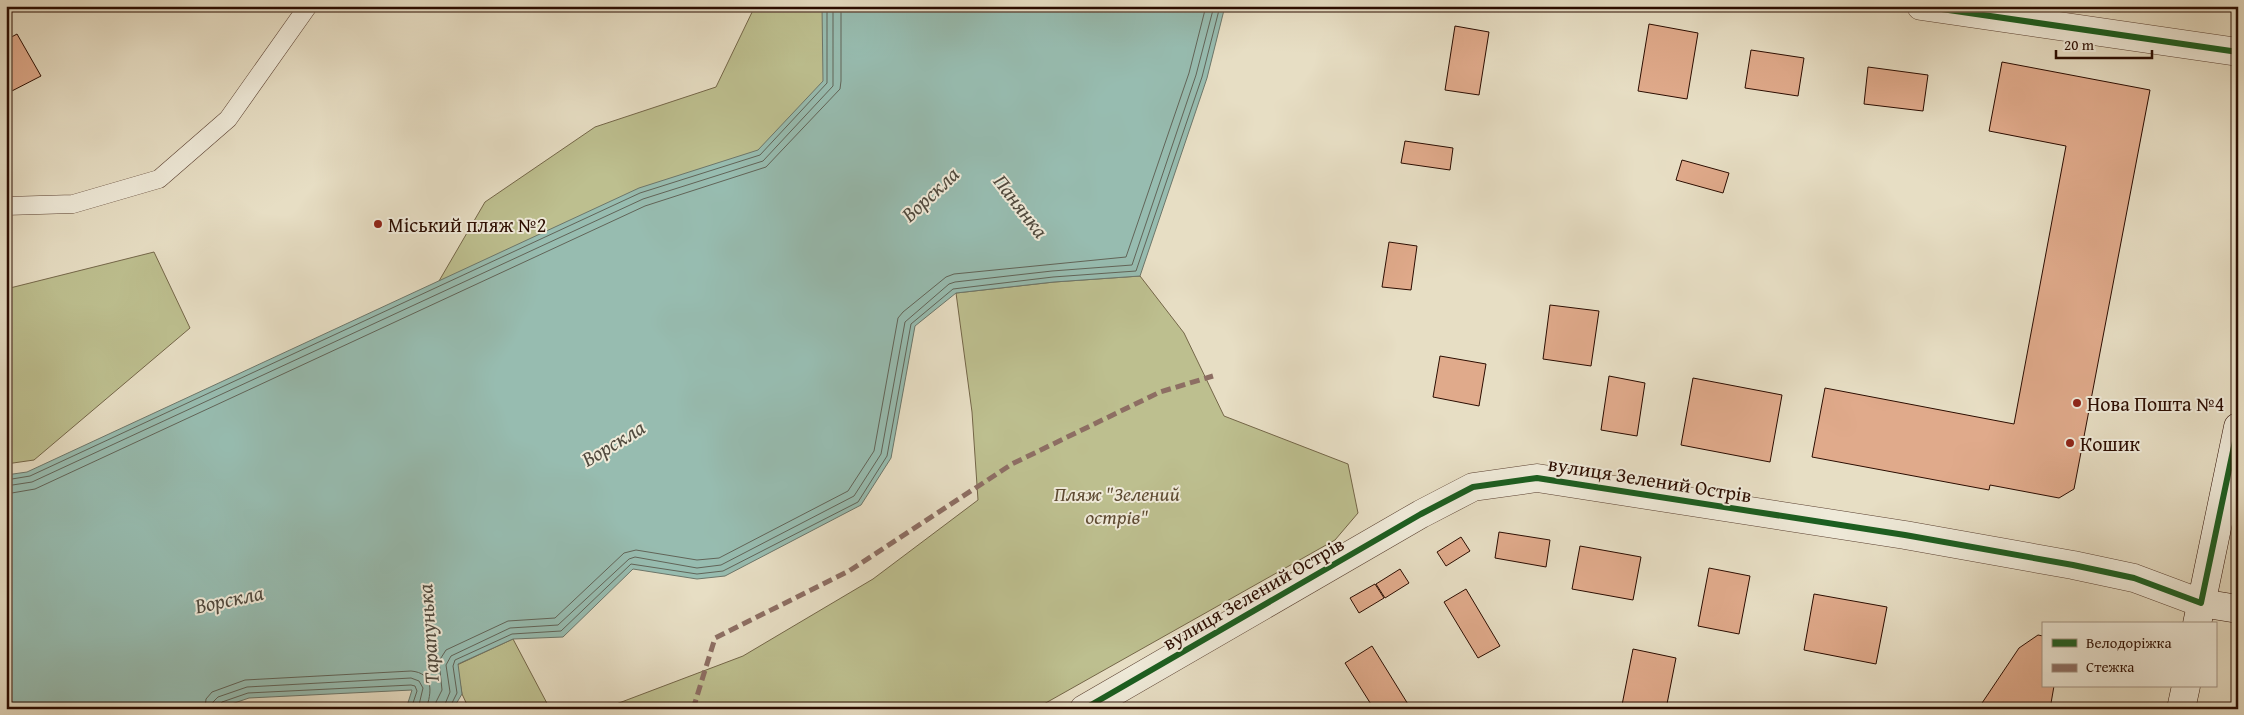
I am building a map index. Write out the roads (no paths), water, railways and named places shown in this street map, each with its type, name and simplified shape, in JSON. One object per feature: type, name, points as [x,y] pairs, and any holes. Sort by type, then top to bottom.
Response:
[{"type":"street","points":[[1920,6],[2238,52]]},
{"type":"street","points":[[2199,613],[2238,428]]},
{"type":"street","name":"вулиця Зелений Острів","points":[[1084,709],[1421,514],[1473,487],[1537,478],[1905,536],[2073,565],[2134,578],[2199,613],[2238,609]]},
{"type":"street","points":[[2182,709],[2186,688]]},
{"type":"lane","points":[[6,206],[73,204],[159,178],[228,119],[308,6]]},
{"type":"water","points":[[822,6],[1225,6],[1207,78],[1140,276],[1054,282],[956,293],[915,326],[891,458],[861,505],[725,576],[697,579],[633,569],[563,637],[513,639],[458,664],[462,694],[453,709],[406,709],[412,690],[249,698],[217,709],[6,709],[6,475],[27,472],[639,188],[758,150],[823,81]]},
{"type":"place","name":"Міський пляж №2","points":[[378,224]]},
{"type":"place","name":"Нова Пошта №4","points":[[2077,403]]},
{"type":"place","name":"Кошик","points":[[2070,443]]},
{"type":"water label","name":"Ворскла","points":[[930,194]]},
{"type":"water label","name":"Панянка","points":[[1021,206]]},
{"type":"water label","name":"Ворскла","points":[[613,443]]},
{"type":"water label","name":"Ворскла","points":[[229,599]]},
{"type":"water label","name":"Тарапунька","points":[[428,634]]},
{"type":"park label","name":"Пляж \"Зелений острів\"","points":[[1117,504]]}]
